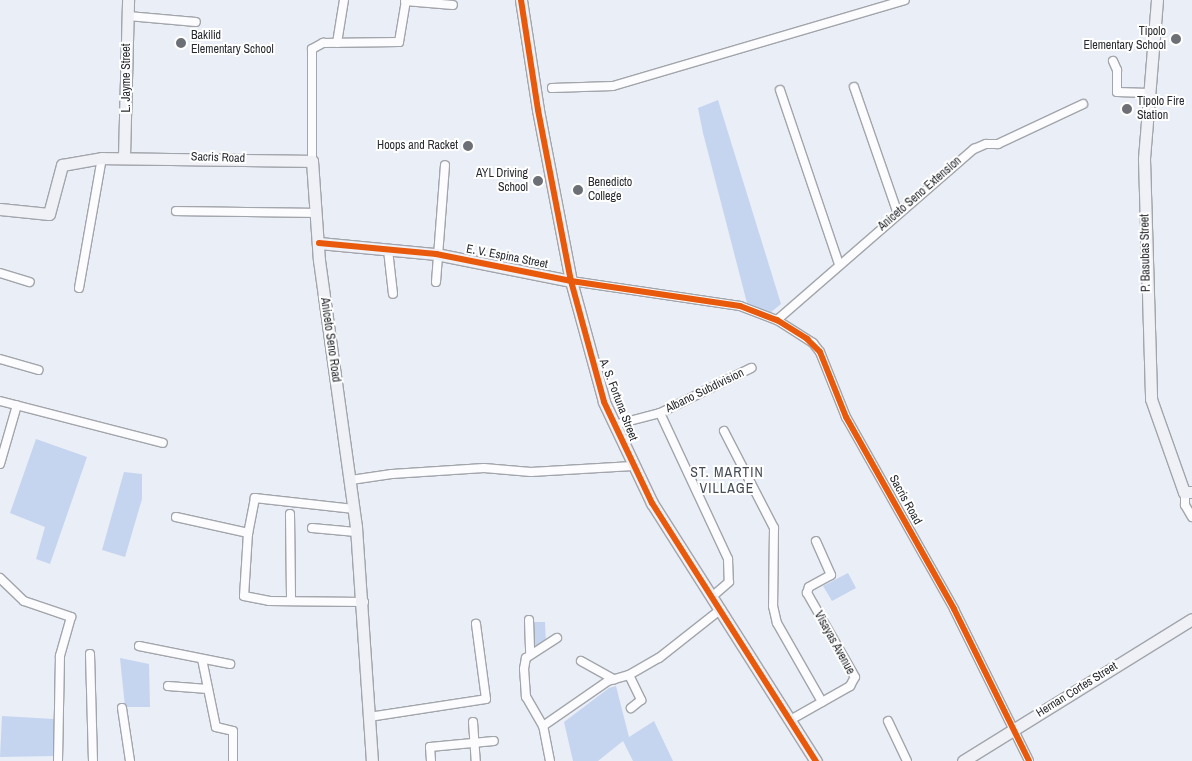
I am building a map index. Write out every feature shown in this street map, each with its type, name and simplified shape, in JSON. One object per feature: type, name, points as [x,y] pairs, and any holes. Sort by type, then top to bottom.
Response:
[{"type":"street","name":"L. Jayme Street","points":[[124,156],[128,0]]},
{"type":"street","points":[[337,43],[344,0]]},
{"type":"street","name":"A. S. Fortuna Street","points":[[521,0],[538,110],[571,281],[593,369],[614,425],[652,503],[792,719],[816,761]]},
{"type":"street","points":[[552,88],[613,86],[905,0]]},
{"type":"street","name":"P. Basubas Street","points":[[1157,0],[1144,159],[1151,399],[1189,493]]},
{"type":"street","points":[[406,1],[453,5]]},
{"type":"street","name":"Aniceto Seno Road","points":[[372,761],[364,602],[351,480],[319,243],[312,161],[311,53],[323,43],[399,42],[406,1]]},
{"type":"street","points":[[128,16],[196,22]]},
{"type":"street","points":[[1113,61],[1117,70],[1117,92],[1149,93]]},
{"type":"street","points":[[854,87],[898,214]]},
{"type":"street","points":[[780,90],[839,264]]},
{"type":"street","name":"Aniceto Seno Extension","points":[[777,320],[839,264],[974,149],[986,144],[998,144],[1084,104]]},
{"type":"street","name":"Sacris Road","points":[[0,209],[48,214],[62,165],[102,158],[124,156],[312,161]]},
{"type":"street","points":[[79,288],[102,158]]},
{"type":"street","points":[[436,282],[436,254],[445,166]]},
{"type":"street","points":[[176,211],[317,213]]},
{"type":"street","name":"E. V. Espina Street","points":[[319,243],[436,254],[571,281],[749,309]]},
{"type":"street","points":[[388,250],[393,294]]},
{"type":"street","points":[[0,273],[30,282]]},
{"type":"street","name":"Sacris Road","points":[[749,309],[777,320],[808,339],[820,352],[846,417],[954,609],[1012,732],[1029,761]]},
{"type":"street","points":[[0,359],[38,370]]},
{"type":"street","name":"Albano Subdivision","points":[[614,425],[660,413],[751,368]]},
{"type":"street","points":[[0,401],[163,443]]},
{"type":"street","points":[[0,464],[17,405]]},
{"type":"street","name":"Albano Subdivision","points":[[660,413],[728,559],[728,582],[713,596]]},
{"type":"street","points":[[724,431],[774,528],[774,606],[776,623],[822,702]]},
{"type":"street","points":[[351,480],[392,474],[484,468],[531,472],[633,466]]},
{"type":"street","points":[[1189,493],[1185,505],[1192,517]]},
{"type":"street","points":[[354,509],[258,497],[254,500],[248,533],[244,596],[270,601],[364,602]]},
{"type":"street","points":[[290,514],[291,600]]},
{"type":"street","points":[[176,516],[248,533]]},
{"type":"street","points":[[312,528],[356,532]]},
{"type":"street","name":"Visayas Avenue","points":[[792,719],[850,686],[855,677],[806,593],[809,588],[831,576],[816,541]]},
{"type":"street","points":[[0,578],[24,601],[71,617],[60,656],[58,761]]},
{"type":"street","points":[[543,726],[614,679],[629,675],[659,658],[721,609]]},
{"type":"street","points":[[529,620],[530,654]]},
{"type":"street","name":"Hernan Cortes Street","points":[[963,761],[1192,620]]},
{"type":"street","points":[[369,717],[486,699],[476,624]]},
{"type":"street","points":[[550,761],[543,726],[523,685],[526,658],[530,654],[548,647],[557,638]]},
{"type":"street","points":[[139,646],[230,664]]},
{"type":"street","points":[[90,654],[93,761]]},
{"type":"street","points":[[202,658],[216,726],[233,731],[233,761]]},
{"type":"street","points":[[581,661],[614,679]]},
{"type":"street","points":[[629,675],[641,700],[631,708]]},
{"type":"street","points":[[168,686],[208,689]]},
{"type":"street","points":[[122,708],[130,761]]},
{"type":"street","points":[[888,720],[907,761]]},
{"type":"street","points":[[474,722],[476,761]]},
{"type":"street","points":[[431,761],[430,747],[494,740]]},
{"type":"shaded area","points":[[718,100],[781,304],[770,313],[747,303],[703,133],[698,108]]},
{"type":"shaded area","points":[[36,439],[87,457],[50,564],[36,559],[45,527],[10,513]]},
{"type":"shaded area","points":[[124,472],[142,474],[142,499],[125,557],[102,550]]},
{"type":"shaded area","points":[[848,573],[856,588],[832,601],[823,586]]},
{"type":"shaded area","points":[[532,622],[545,622],[546,645],[534,646]]},
{"type":"shaded area","points":[[120,658],[149,664],[150,707],[125,707]]},
{"type":"shaded area","points":[[616,686],[629,737],[654,721],[673,761],[633,761],[623,741],[598,761],[573,761],[564,722],[609,688]]},
{"type":"shaded area","points":[[2,716],[54,719],[54,756],[0,757]]},
{"type":"cycle path","points":[[521,0],[538,110],[571,281],[604,402],[652,503],[816,761]]},
{"type":"cycle path","points":[[319,243],[436,254],[571,281],[740,306],[777,320],[807,339],[820,352],[846,417],[954,609],[1029,761]]},
{"type":"place","name":"Tipolo Elementary School","points":[[1176,39]]},
{"type":"place","name":"Bakilid Elementary School","points":[[181,43]]},
{"type":"place","name":"Tipolo Fire Station","points":[[1127,109]]},
{"type":"place","name":"Hoops and Racket","points":[[468,146]]},
{"type":"place","name":"AYL Driving School","points":[[538,181]]},
{"type":"place","name":"Benedicto College","points":[[578,190]]},
{"type":"district","name":"ST. MARTIN VILLAGE","points":[[727,480]]}]
